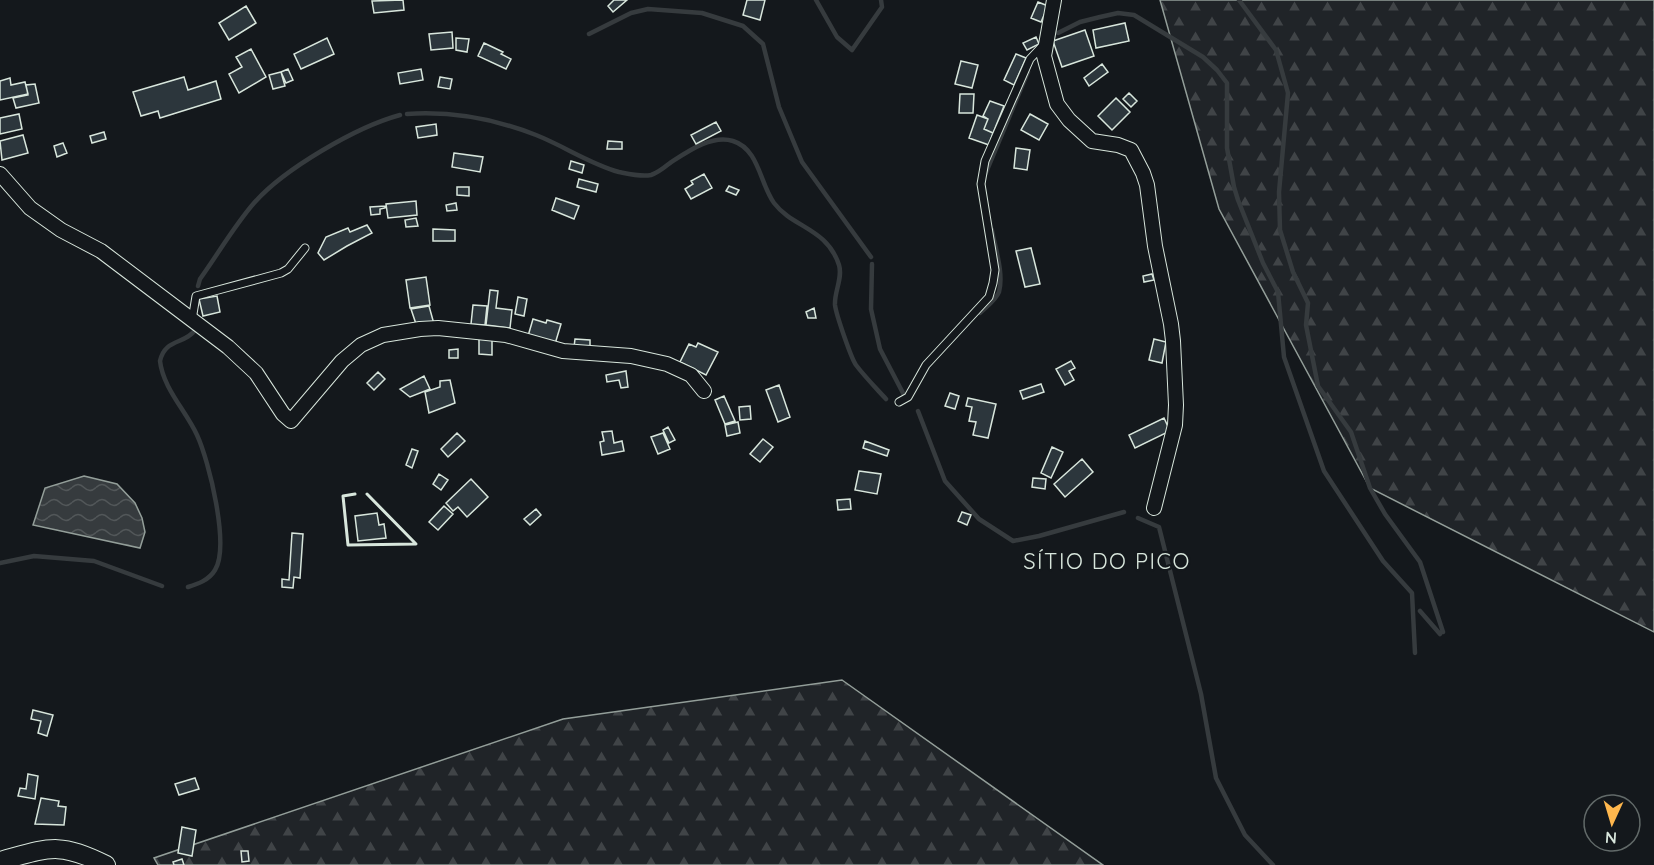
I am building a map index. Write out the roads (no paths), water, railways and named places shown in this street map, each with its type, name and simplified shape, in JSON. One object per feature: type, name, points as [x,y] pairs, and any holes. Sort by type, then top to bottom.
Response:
[{"type":"main road","points":[[0,861],[58,848],[72,850],[106,865]]},
{"type":"street","points":[[1054,0],[1044,56],[1057,104],[1069,120],[1092,141],[1118,145],[1131,150],[1147,185],[1155,246],[1171,324],[1176,405],[1174,425],[1154,508]]},
{"type":"street","points":[[0,174],[30,208],[61,230],[101,251],[228,347],[256,373],[283,414],[291,422],[342,361],[361,345],[383,335],[420,329],[438,328],[506,335],[563,351],[631,356],[667,364],[691,375],[704,390]]},
{"type":"lane","points":[[899,402],[908,397],[926,365],[989,297],[995,270],[981,183],[985,161],[1030,59],[1045,43]]},
{"type":"lane","points":[[192,320],[196,296],[281,273],[288,269],[305,248]]},
{"type":"water","points":[[84,476],[117,484],[135,503],[145,532],[140,548],[33,525],[45,488]]},
{"type":"waterway","points":[[816,0],[837,37],[852,50],[882,7],[881,0]]},
{"type":"waterway","points":[[1239,0],[1276,50],[1288,93],[1279,192],[1280,230],[1293,272],[1308,303],[1306,325],[1318,386],[1351,432],[1370,488],[1385,514],[1420,562],[1443,632]]},
{"type":"waterway","points":[[589,34],[631,13],[648,9],[702,13],[743,26],[763,44],[779,107],[802,162],[871,257]]},
{"type":"waterway","points":[[1058,33],[1080,22],[1100,17],[1118,13],[1134,15],[1203,57],[1227,83],[1227,148],[1234,187],[1263,263],[1278,292],[1284,357],[1324,471],[1383,561],[1412,593],[1415,653]]},
{"type":"waterway","points":[[985,175],[1028,72]]},
{"type":"waterway","points":[[407,114],[456,115],[505,125],[546,139],[608,169],[639,175],[656,173],[684,154],[708,142],[725,139],[742,145],[754,159],[774,203],[790,218],[818,236],[834,253],[840,270],[835,305],[847,345],[856,365],[886,399]]},
{"type":"waterway","points":[[198,286],[200,279],[240,221],[267,190],[302,163],[342,139],[400,115]]},
{"type":"waterway","points":[[980,313],[996,298],[999,292],[1000,269],[992,230]]},
{"type":"waterway","points":[[872,264],[871,309],[880,349],[904,395]]},
{"type":"waterway","points":[[188,587],[206,579],[215,570],[219,558],[219,524],[212,483],[202,447],[166,381],[160,361],[166,349],[186,338],[196,329]]},
{"type":"waterway","points":[[918,411],[945,481],[979,519],[1013,541],[1124,512]]},
{"type":"waterway","points":[[1138,518],[1159,527],[1201,694],[1216,778],[1245,835],[1273,865]]},
{"type":"waterway","points":[[0,563],[34,556],[94,561],[162,586]]},
{"type":"waterway","points":[[1420,611],[1440,634]]},
{"type":"district","name":"SÍTIO DO PICO","points":[[1107,561]]}]
